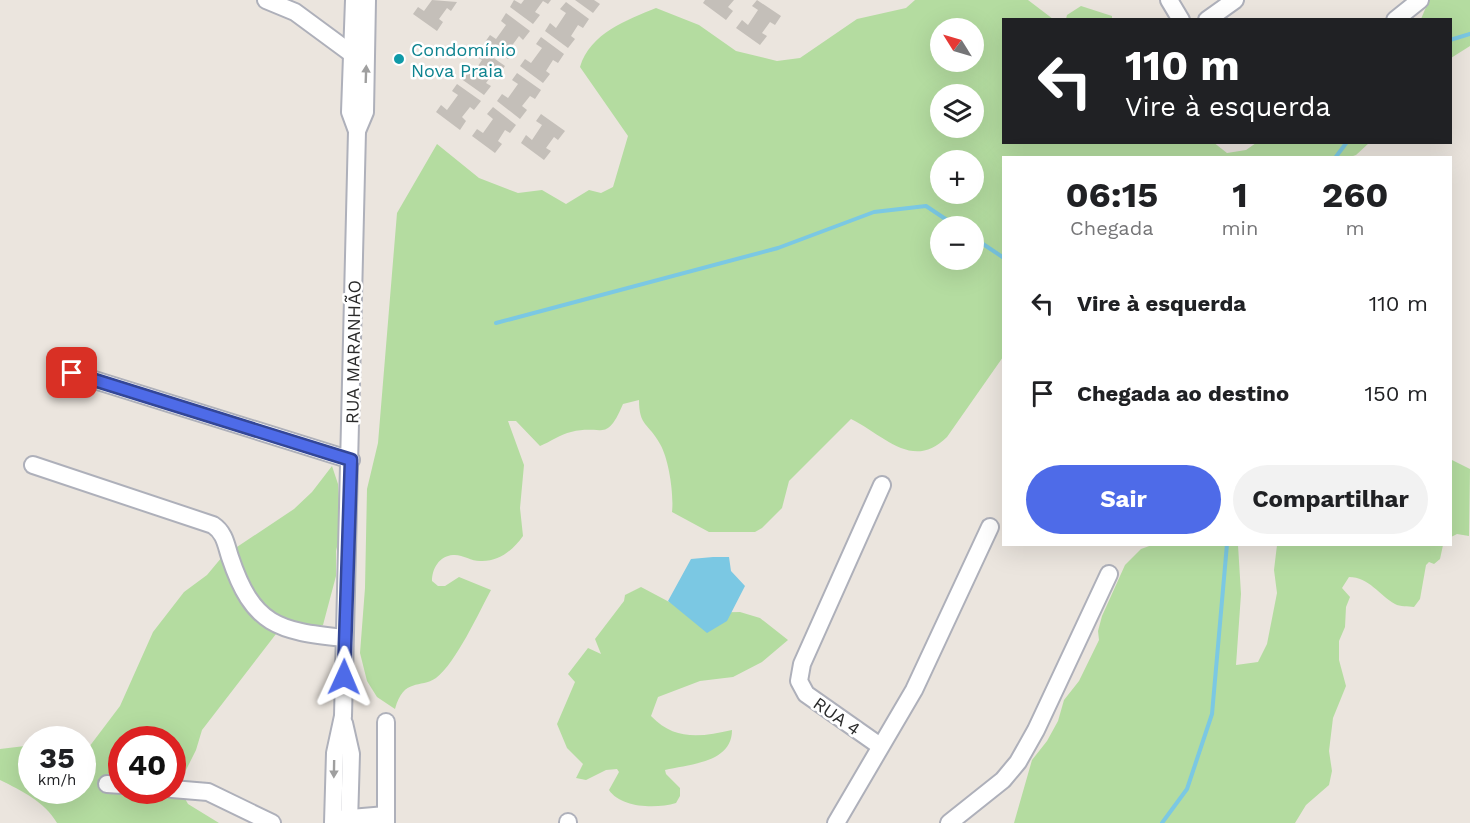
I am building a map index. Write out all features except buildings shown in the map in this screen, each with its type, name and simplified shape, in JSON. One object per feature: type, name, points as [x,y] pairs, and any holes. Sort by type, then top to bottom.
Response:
[{"type":"street","points":[[266,0],[295,12],[357,47]]},
{"type":"street","name":"RUA MARANHÃO","points":[[354,0],[357,47]]},
{"type":"street","name":"RUA MARANHÃO","points":[[341,821],[351,754],[343,716],[351,460],[357,131],[350,112],[357,47],[367,0]]},
{"type":"street","points":[[1169,0],[1180,18]]},
{"type":"street","points":[[1210,18],[1235,0]]},
{"type":"street","points":[[1398,18],[1420,0]]},
{"type":"street","points":[[72,373],[351,460]]},
{"type":"street","points":[[33,465],[204,520],[224,535],[239,582],[252,604],[270,622],[285,630],[302,634],[344,638]]},
{"type":"street","name":"RUA 4","points":[[880,746],[806,694],[799,681],[802,664],[882,485]]},
{"type":"street","points":[[836,823],[914,690],[990,527]]},
{"type":"street","points":[[949,823],[1003,780],[1018,762],[1109,574]]},
{"type":"street","points":[[341,821],[386,819],[386,722]]},
{"type":"street","points":[[186,790],[208,792],[272,823]]},
{"type":"green space","points":[[915,0],[1028,0],[1052,18],[1002,18],[1002,144],[1216,144],[1227,153],[1246,150],[1255,144],[1368,144],[1353,156],[1002,156],[1002,358],[947,437],[935,447],[922,451],[911,451],[899,447],[851,419],[789,481],[782,508],[755,532],[709,532],[672,512],[671,487],[666,459],[656,437],[643,420],[639,400],[623,404],[608,428],[563,434],[540,446],[516,421],[508,421],[524,465],[520,508],[523,536],[510,550],[487,561],[453,555],[440,561],[432,576],[432,581],[438,586],[445,586],[459,577],[491,590],[474,624],[444,671],[430,681],[408,688],[403,692],[395,709],[377,697],[367,681],[360,653],[365,588],[367,489],[378,443],[397,213],[437,144],[479,178],[518,193],[542,190],[566,204],[589,190],[601,193],[613,187],[628,136],[580,67],[592,45],[611,29],[656,8],[699,25],[736,51],[777,61],[800,58],[857,19],[906,8]]},
{"type":"green space","points":[[1429,0],[1470,0],[1470,46],[1452,57],[1452,18],[1421,18]]},
{"type":"green space","points":[[1081,6],[1112,16],[1112,18],[1066,18],[1067,15]]},
{"type":"green space","points":[[1452,460],[1470,469],[1469,536],[1457,534],[1452,536]]},
{"type":"green space","points":[[332,466],[338,484],[341,531],[336,551],[336,576],[323,625],[276,634],[202,730],[196,750],[186,770],[186,726],[108,726],[108,804],[186,804],[186,800],[188,804],[219,823],[57,823],[40,804],[96,804],[96,738],[120,706],[153,632],[184,592],[207,575],[222,557],[294,509],[312,492]]},
{"type":"green space","points":[[1149,546],[1238,546],[1241,594],[1236,665],[1258,662],[1267,644],[1277,593],[1274,570],[1277,546],[1443,546],[1440,559],[1434,564],[1429,562],[1426,565],[1420,599],[1414,607],[1395,604],[1368,583],[1356,578],[1349,577],[1342,588],[1350,597],[1346,607],[1345,627],[1339,641],[1339,660],[1346,686],[1333,718],[1329,751],[1332,771],[1329,785],[1306,805],[1295,823],[1014,823],[1032,760],[1047,741],[1058,721],[1064,700],[1079,681],[1099,640],[1098,631],[1102,616],[1125,565],[1141,549]]},
{"type":"green space","points":[[641,587],[690,613],[740,612],[760,618],[788,640],[762,662],[733,677],[700,681],[658,697],[651,716],[669,730],[699,735],[732,730],[730,741],[717,756],[665,770],[680,788],[680,796],[676,803],[659,806],[630,804],[615,796],[609,790],[619,772],[617,769],[606,770],[586,780],[576,778],[583,764],[567,748],[557,724],[575,682],[568,674],[588,648],[601,654],[595,639],[624,601],[625,595]]},
{"type":"green space","points":[[18,747],[18,790],[0,780],[0,749]]},
{"type":"water","points":[[729,557],[731,571],[745,586],[727,621],[707,633],[668,601],[691,559]]},
{"type":"waterway","points":[[1452,39],[1470,34]]},
{"type":"waterway","points":[[1336,156],[1346,144]]},
{"type":"waterway","points":[[496,323],[778,248],[874,212],[926,206],[941,216]]},
{"type":"waterway","points":[[984,245],[1002,257]]},
{"type":"waterway","points":[[1162,823],[1187,789],[1212,714],[1227,546]]},
{"type":"place","name":"Condomínio Nova Praia","points":[[399,59]]},
{"type":"route","points":[[72,373],[351,460],[344,677]]}]
